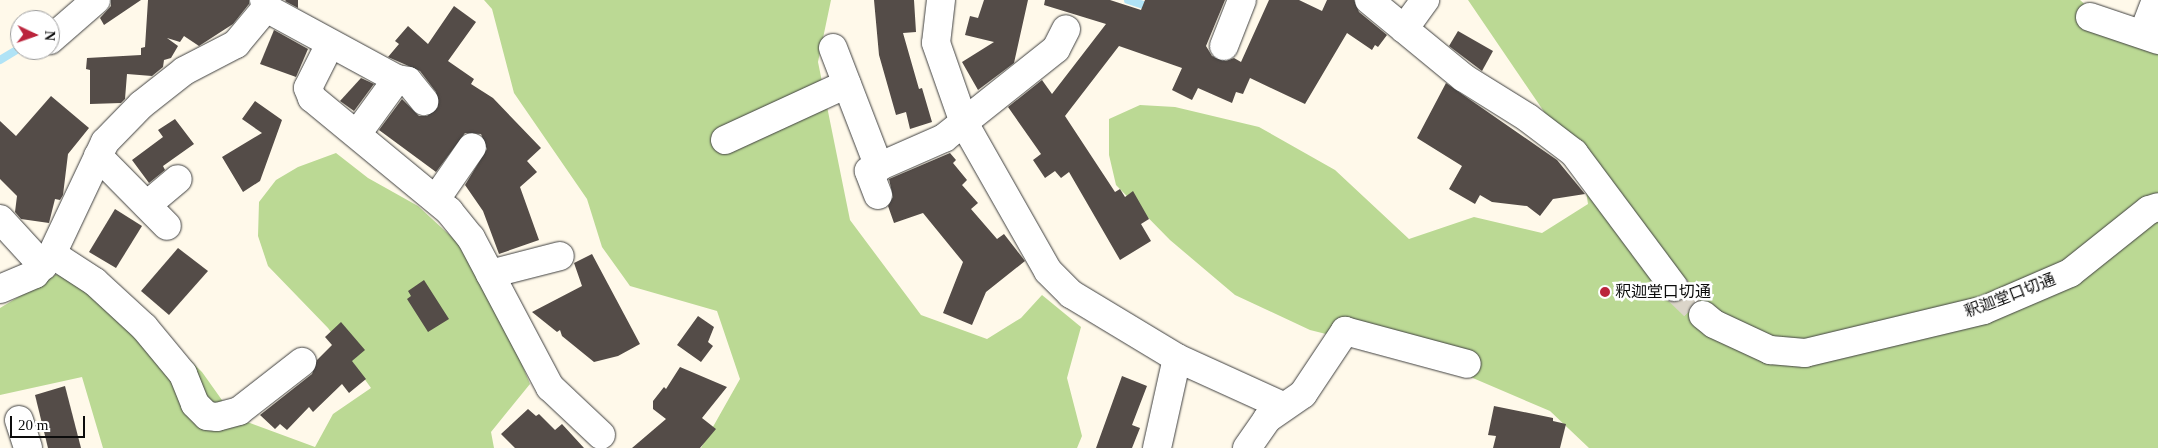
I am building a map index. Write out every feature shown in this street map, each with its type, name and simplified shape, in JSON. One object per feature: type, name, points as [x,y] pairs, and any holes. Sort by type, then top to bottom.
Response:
[{"type":"street","points":[[60,31],[96,0]]},
{"type":"street","points":[[940,0],[936,43],[964,123],[1048,271],[1071,294],[1177,358],[1283,406]]},
{"type":"street","points":[[1224,46],[1242,0]]},
{"type":"street","points":[[1369,0],[1464,78],[1528,118],[1574,153],[1674,287]]},
{"type":"street","points":[[1404,29],[1425,0]]},
{"type":"street","points":[[2090,18],[2151,37],[2156,0]]},
{"type":"street","points":[[0,289],[36,274],[48,260],[105,142],[140,105],[184,71],[236,44],[265,4],[330,44],[396,80],[408,81],[424,101]]},
{"type":"street","points":[[878,194],[869,171],[944,138],[1056,49],[1066,29]]},
{"type":"street","points":[[330,44],[308,88],[312,98],[436,199],[471,238],[550,388],[601,435]]},
{"type":"street","points":[[833,48],[879,167]]},
{"type":"street","points":[[357,134],[396,80]]},
{"type":"street","points":[[724,140],[847,84]]},
{"type":"street","points":[[436,199],[472,147]]},
{"type":"street","points":[[98,156],[167,226]]},
{"type":"street","points":[[147,205],[178,179]]},
{"type":"street","name":"釈迦堂口切通","points":[[1703,315],[1714,324],[1770,350],[1805,353],[1984,310],[2070,273],[2149,210],[2158,207]]},
{"type":"street","points":[[0,218],[48,260],[95,282],[144,327],[183,374],[195,404],[208,416],[217,417],[239,411],[302,362]]},
{"type":"street","points":[[490,274],[560,256]]},
{"type":"street","points":[[1248,448],[1266,419],[1303,394],[1345,331],[1467,364]]},
{"type":"street","points":[[1157,448],[1177,358]]},
{"type":"green space","points":[[484,0],[831,0],[818,62],[850,220],[921,315],[987,339],[1021,318],[1042,295],[1081,327],[1067,378],[1082,436],[1077,448],[701,448],[740,379],[717,311],[630,286],[602,247],[587,199],[514,93],[492,9]]},
{"type":"green space","points":[[1468,0],[2080,0],[2122,37],[2158,50],[2158,448],[1589,448],[1550,411],[1398,346],[1358,342],[1310,330],[1235,295],[1170,240],[1116,185],[1109,155],[1109,119],[1140,105],[1175,107],[1259,127],[1335,170],[1409,239],[1474,217],[1542,233],[1588,204],[1579,147],[1551,122]]},
{"type":"green space","points":[[336,153],[368,178],[418,206],[456,241],[503,318],[530,384],[491,432],[494,448],[103,448],[82,377],[0,395],[0,308],[55,275],[93,266],[202,372],[234,417],[315,447],[333,414],[371,388],[328,328],[268,266],[258,236],[259,202],[276,180],[298,167]]},
{"type":"building","points":[[111,0],[141,0],[104,25],[100,18],[111,6]]},
{"type":"building","points":[[148,0],[249,0],[249,4],[233,24],[199,46],[184,36],[180,42],[167,38],[178,46],[171,58],[164,60],[163,67],[152,76],[127,74],[125,99],[121,103],[90,104],[90,70],[86,69],[87,58],[141,55],[141,48],[145,47]]},
{"type":"building","points":[[298,0],[298,8],[285,1]]},
{"type":"building","points":[[874,0],[914,0],[916,32],[903,33],[919,89],[922,88],[932,122],[910,129],[906,112],[896,115],[879,55]]},
{"type":"building","points":[[984,0],[1028,0],[1014,63],[978,90],[962,62],[994,42],[965,35],[970,16],[978,18]]},
{"type":"building","points":[[1045,0],[1110,0],[1141,10],[1145,0],[1225,0],[1206,46],[1212,56],[1226,61],[1234,58],[1241,62],[1269,0],[1299,0],[1322,11],[1327,0],[1354,0],[1359,12],[1387,35],[1378,47],[1375,45],[1372,50],[1347,33],[1305,104],[1250,78],[1243,94],[1236,92],[1232,103],[1198,88],[1192,100],[1172,90],[1182,68],[1119,46],[1065,116],[1115,192],[1120,189],[1125,197],[1133,191],[1149,219],[1141,224],[1151,241],[1120,260],[1069,172],[1061,178],[1055,171],[1045,178],[1033,160],[1041,154],[1008,107],[1042,80],[1052,94],[1106,24],[1044,5]]},
{"type":"building","points":[[454,6],[476,22],[448,61],[474,79],[471,84],[493,98],[541,148],[527,161],[537,172],[520,187],[539,240],[499,254],[483,211],[465,185],[487,149],[481,134],[465,133],[436,172],[379,130],[402,99],[419,116],[427,116],[438,107],[436,92],[420,71],[388,57],[399,44],[395,41],[408,26],[428,44]]},
{"type":"building","points":[[274,30],[308,49],[296,77],[260,64]]},
{"type":"building","points":[[1458,31],[1493,51],[1482,71],[1449,46]]},
{"type":"building","points":[[361,78],[374,84],[354,111],[340,101]]},
{"type":"building","points":[[1446,83],[1557,160],[1585,194],[1553,199],[1540,216],[1527,206],[1492,202],[1480,195],[1475,204],[1449,189],[1462,166],[1417,138]]},
{"type":"building","points":[[51,96],[89,128],[68,154],[63,195],[60,200],[55,199],[49,223],[21,219],[15,212],[17,196],[0,179],[0,121],[16,136]]},
{"type":"building","points":[[255,101],[282,120],[260,181],[243,192],[222,157],[262,133],[242,119]]},
{"type":"building","points":[[175,119],[194,144],[163,166],[165,170],[149,183],[132,160],[163,137],[158,130]]},
{"type":"building","points":[[950,153],[956,160],[953,163],[967,180],[962,185],[978,203],[971,209],[997,239],[1004,234],[1025,261],[986,292],[972,325],[943,313],[963,262],[923,213],[894,223],[888,206],[893,197],[889,179]]},
{"type":"building","points":[[115,209],[142,226],[116,268],[89,252]]},
{"type":"building","points":[[178,248],[208,271],[169,315],[141,291]]},
{"type":"building","points":[[592,254],[640,344],[618,356],[594,362],[562,336],[560,330],[557,332],[532,312],[582,286],[574,263]]},
{"type":"building","points":[[424,280],[449,319],[428,332],[407,299],[411,296],[408,291]]},
{"type":"building","points":[[698,316],[714,327],[708,342],[713,346],[701,362],[677,345]]},
{"type":"building","points":[[341,322],[365,350],[352,361],[366,379],[349,393],[342,384],[313,412],[309,407],[287,430],[280,424],[275,429],[260,415],[312,374],[317,360],[332,345],[325,337]]},
{"type":"building","points":[[680,367],[727,387],[702,418],[716,429],[700,448],[632,448],[666,419],[653,409],[653,401],[664,387],[666,389]]},
{"type":"building","points":[[1122,376],[1147,386],[1132,425],[1140,428],[1132,448],[1096,448]]},
{"type":"building","points":[[65,386],[81,448],[48,448],[35,395]]},
{"type":"building","points":[[1494,406],[1553,418],[1553,421],[1566,424],[1560,448],[1493,448],[1496,436],[1488,435]]},
{"type":"building","points":[[528,409],[536,416],[539,414],[555,430],[562,424],[584,448],[515,448],[501,434]]},
{"type":"waterway","points":[[1128,0],[1152,8]]},
{"type":"waterway","points":[[0,60],[10,54]]},
{"type":"tunnel","points":[[1674,287],[1703,315]]},
{"type":"place","name":"釈迦堂口切通","points":[[1605,292]]}]
